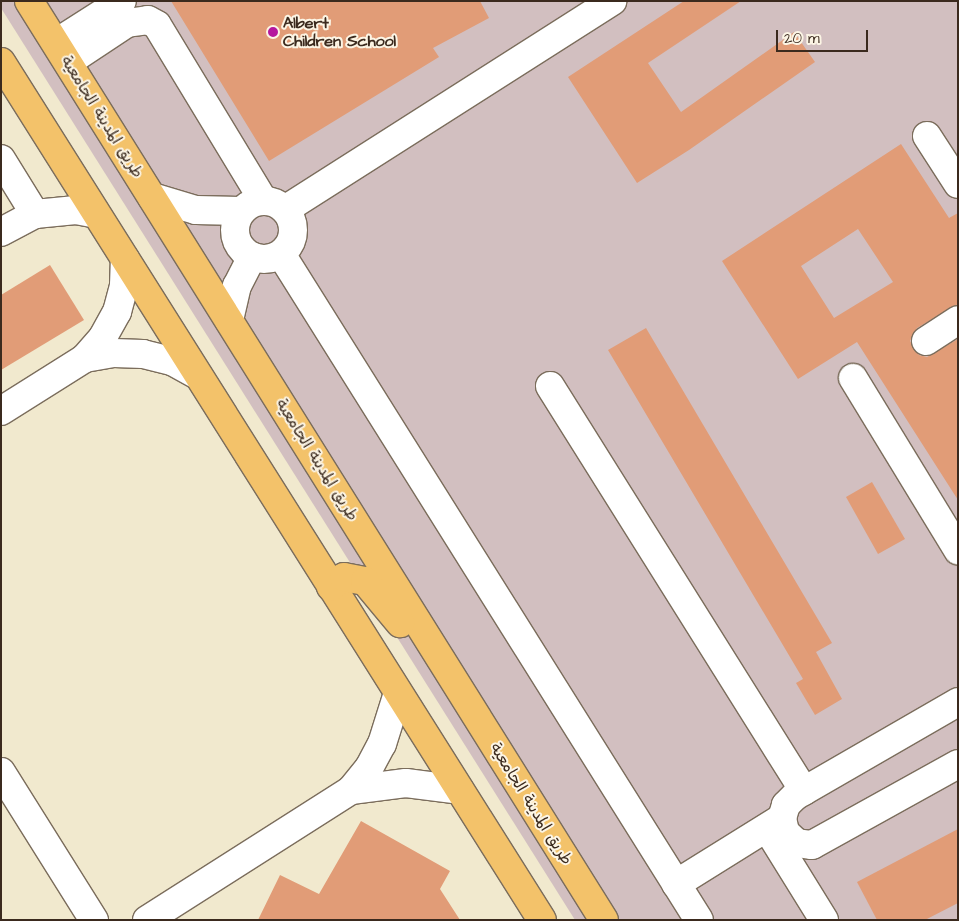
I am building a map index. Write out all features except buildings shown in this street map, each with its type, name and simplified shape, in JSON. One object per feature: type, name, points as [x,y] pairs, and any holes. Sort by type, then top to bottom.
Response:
[{"type":"main road","name":"طريق المدينة الجامعية","points":[[29,1],[604,920]]},
{"type":"main road","points":[[1,62],[542,920]]},
{"type":"main road","points":[[331,587],[344,577],[365,581],[412,637],[440,658]]},
{"type":"street","points":[[62,53],[122,1]]},
{"type":"street","points":[[152,197],[196,210],[263,207],[292,220],[294,233],[290,244],[281,254],[262,260],[252,257],[241,249],[235,238],[234,224],[263,207],[612,1]]},
{"type":"street","points":[[62,53],[127,23],[148,20],[157,25],[263,207]]},
{"type":"street","points":[[927,136],[958,184]]},
{"type":"street","points":[[1,159],[35,214]]},
{"type":"street","points":[[1,232],[35,214],[76,210],[96,214]]},
{"type":"street","points":[[281,254],[699,920]]},
{"type":"street","points":[[229,320],[237,286],[252,257]]},
{"type":"street","points":[[1,411],[85,358],[103,337],[117,312],[124,286],[125,259]]},
{"type":"street","points":[[926,341],[958,320]]},
{"type":"street","points":[[85,358],[114,353],[143,354],[172,361],[197,375]]},
{"type":"street","points":[[853,378],[958,550]]},
{"type":"street","points":[[550,386],[804,791]]},
{"type":"street","points":[[147,920],[352,790],[370,768],[382,744],[398,693]]},
{"type":"street","points":[[676,884],[774,823],[786,805],[804,791],[958,702]]},
{"type":"street","points":[[774,823],[797,843],[812,845],[958,764]]},
{"type":"street","points":[[1,772],[94,920]]},
{"type":"street","points":[[352,790],[406,783],[460,790]]},
{"type":"street","points":[[774,823],[824,920]]},
{"type":"shaded area","points":[[1,1],[958,1],[958,920],[575,920],[1,8]]},
{"type":"place","name":"Albert Children School","points":[[273,32]]}]
